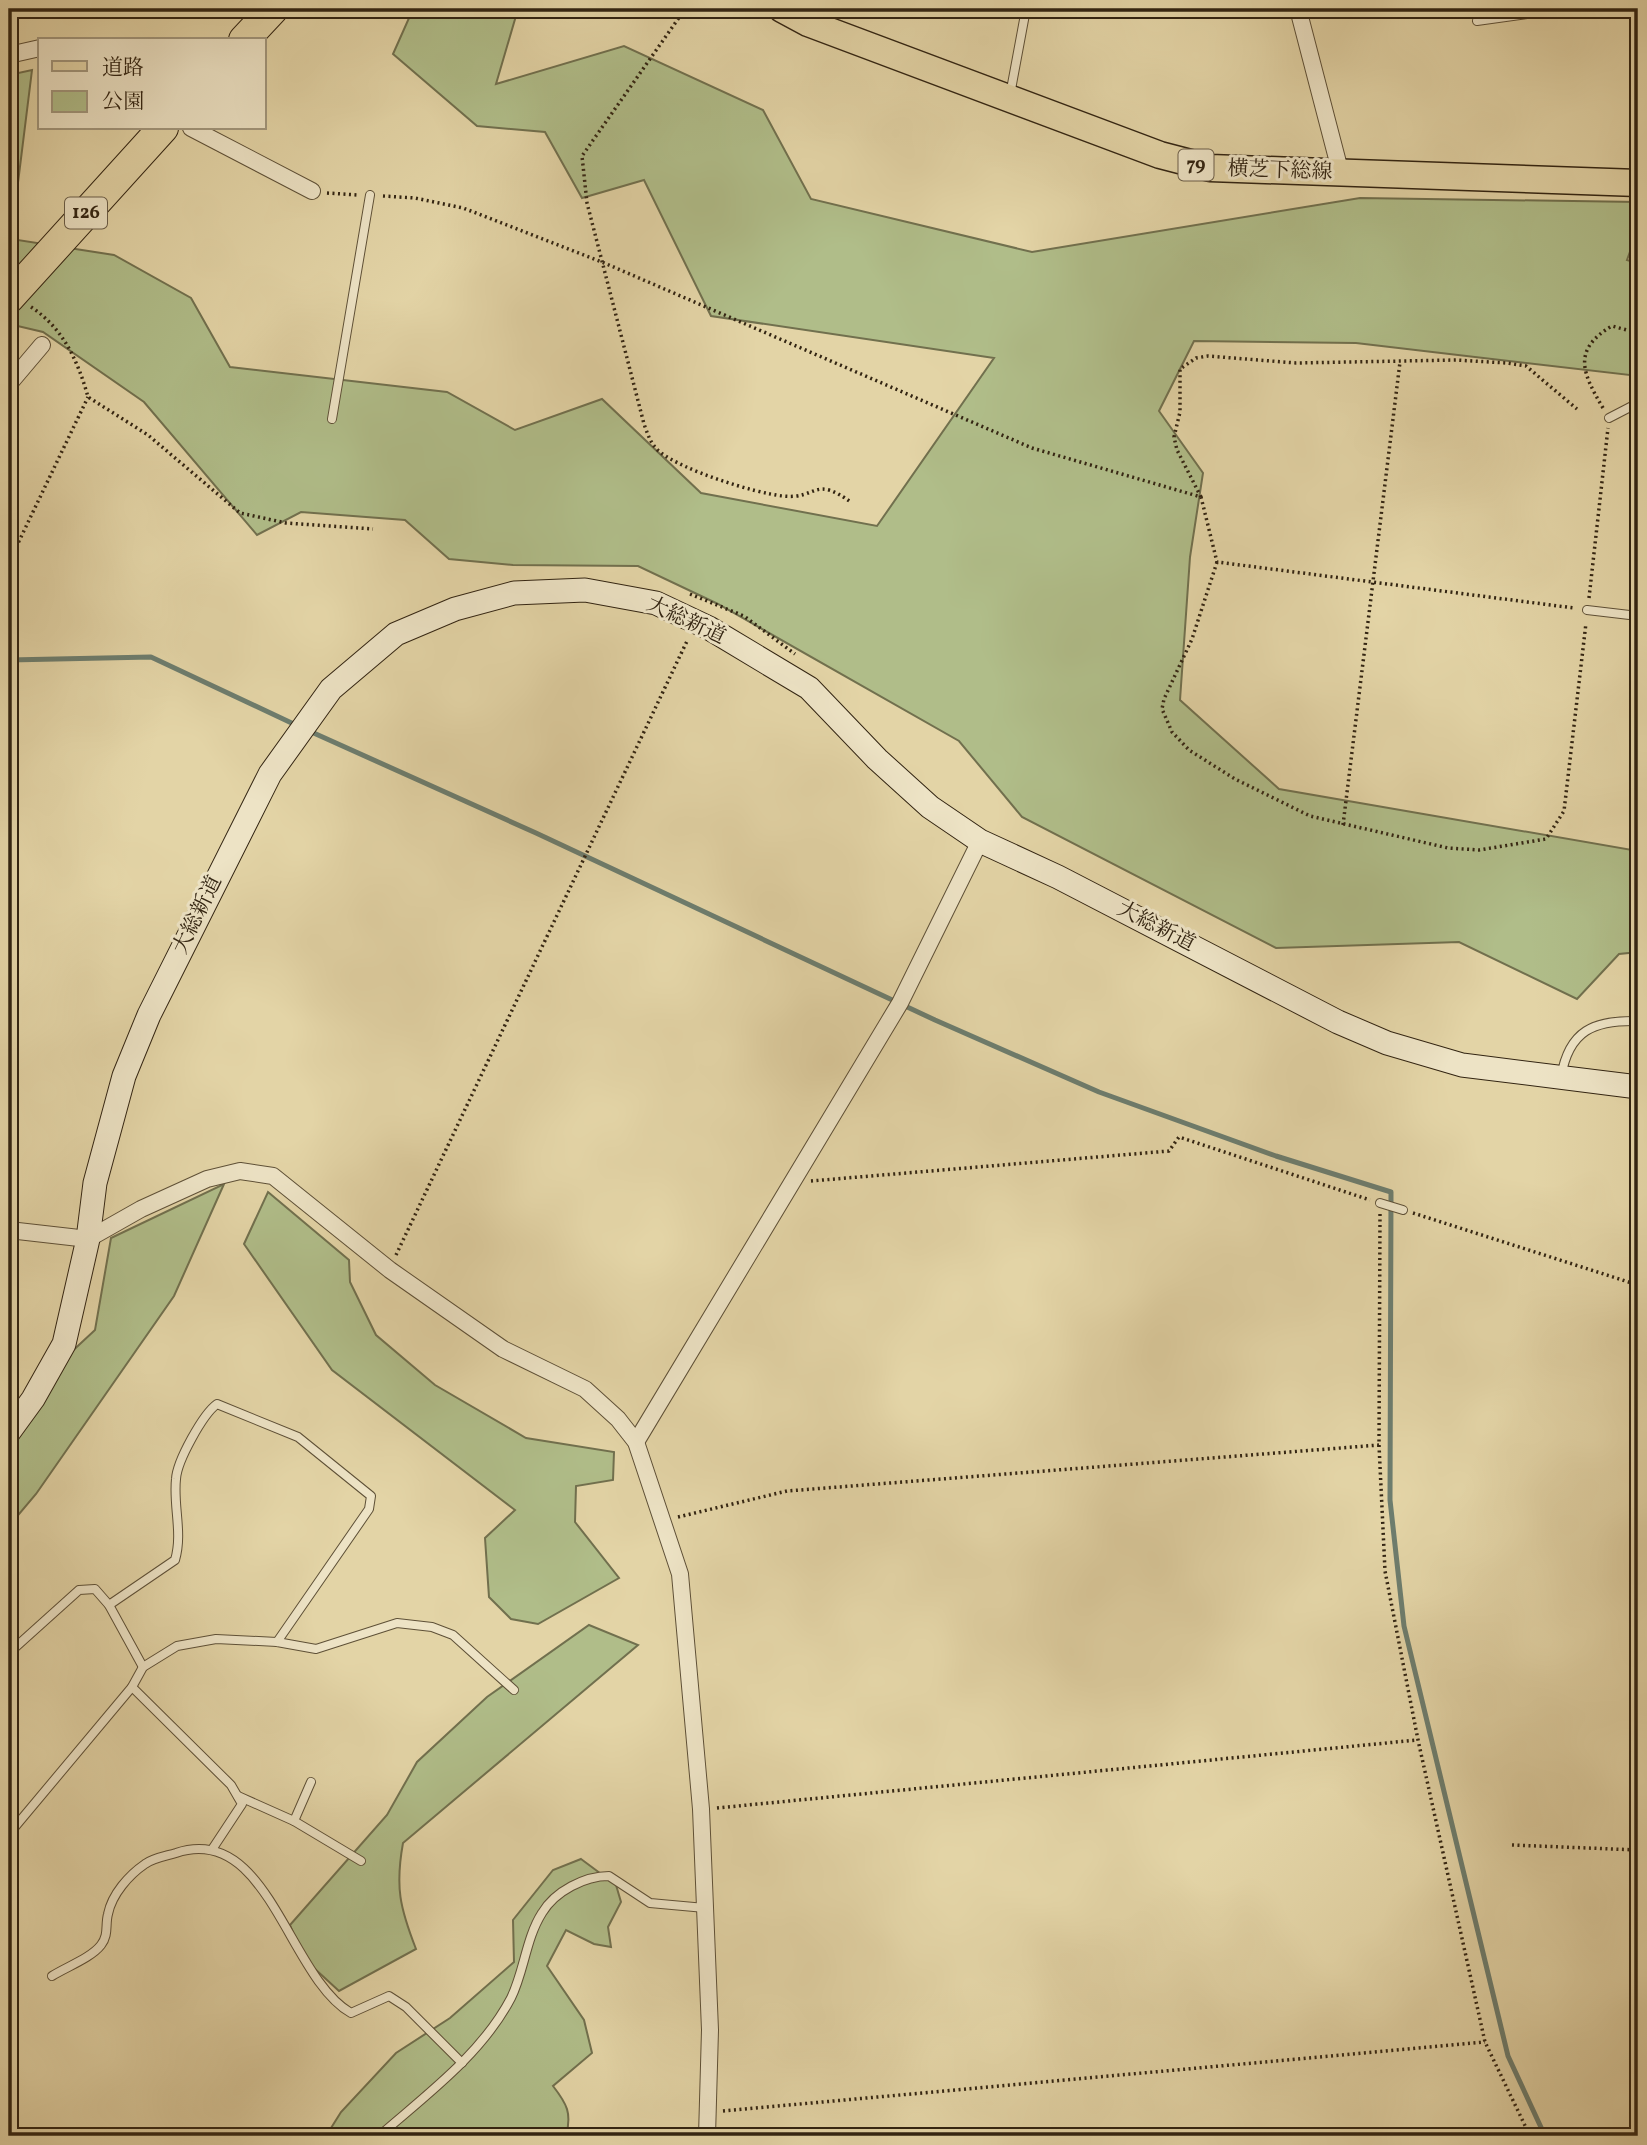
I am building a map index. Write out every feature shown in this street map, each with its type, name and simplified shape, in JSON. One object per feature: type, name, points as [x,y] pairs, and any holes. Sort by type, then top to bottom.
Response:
[{"type":"highway","points":[[246,38],[273,9]]},
{"type":"highway","name":"126","points":[[17,301],[161,130]]},
{"type":"main road","name":"横芝下総線","points":[[782,9],[811,16],[1009,98],[1160,155],[1210,168],[1638,183]]},
{"type":"street","points":[[1298,9],[1341,174]]},
{"type":"street","points":[[9,55],[38,48]]},
{"type":"street","points":[[195,130],[312,191]]},
{"type":"street","points":[[9,384],[42,345]]},
{"type":"street","name":"大総新道","points":[[9,1432],[33,1399],[64,1344],[88,1239],[95,1183],[124,1076],[149,1014],[270,774],[331,689],[396,634],[455,609],[514,593],[585,590],[656,603],[695,622],[809,688],[877,759],[930,807],[980,841],[1058,877],[1338,1021],[1387,1043],[1462,1065],[1638,1087]]},
{"type":"street","points":[[636,1442],[900,1003],[980,841]]},
{"type":"street","points":[[9,1230],[88,1239],[141,1209],[207,1180],[240,1171],[274,1176],[390,1270],[503,1349],[585,1389],[618,1419],[636,1442],[680,1574],[701,1810],[710,2030],[706,2136]]},
{"type":"lane","points":[[1009,98],[1026,9]]},
{"type":"lane","points":[[1477,21],[1564,9]]},
{"type":"lane","points":[[331,419],[370,195]]},
{"type":"lane","points":[[1609,418],[1638,403]]},
{"type":"lane","points":[[1587,610],[1638,616]]},
{"type":"lane","points":[[1560,1079],[1572,1044],[1584,1029],[1618,1021],[1638,1021]]},
{"type":"lane","points":[[1381,1203],[1403,1210]]},
{"type":"lane","points":[[109,1605],[175,1560],[179,1546],[176,1477],[206,1412],[217,1404],[298,1437],[371,1496],[369,1509],[277,1642]]},
{"type":"lane","points":[[9,1653],[79,1590],[95,1589],[109,1605],[143,1667]]},
{"type":"lane","points":[[9,1834],[132,1687],[143,1667],[177,1646],[216,1639],[277,1642],[316,1649],[397,1623],[432,1627],[453,1635],[514,1690]]},
{"type":"lane","points":[[132,1687],[231,1785],[242,1804],[213,1848]]},
{"type":"lane","points":[[294,1821],[312,1782]]},
{"type":"lane","points":[[237,1797],[294,1821],[361,1861]]},
{"type":"lane","points":[[52,1976],[99,1948],[106,1937],[108,1913],[120,1888],[147,1862],[191,1847],[213,1848],[252,1874],[320,1987],[338,2006],[351,2013],[389,1996],[406,2007],[462,2063]]},
{"type":"lane","points":[[379,2136],[462,2063],[490,2030],[511,1997],[541,1913],[555,1897],[583,1880],[609,1876],[650,1903],[705,1908]]},
{"type":"path","points":[[685,9],[582,156],[583,179],[602,262],[644,424],[653,445],[660,453],[694,471],[781,496],[799,496],[812,489],[827,487],[852,503]]},
{"type":"path","points":[[312,191],[415,198],[463,208],[602,262],[1032,448],[1201,498]]},
{"type":"path","points":[[9,562],[88,397],[78,359],[45,317],[17,301]]},
{"type":"path","points":[[1577,409],[1526,366],[1455,360],[1296,363],[1208,356],[1187,362],[1180,369],[1180,412],[1174,437],[1177,450],[1201,498],[1208,536],[1217,562],[1192,639],[1164,699],[1164,720],[1179,741],[1209,764],[1310,816],[1343,825],[1448,848],[1479,850],[1546,839],[1564,811],[1609,418],[1583,373],[1584,358],[1599,333],[1612,326],[1638,333]]},
{"type":"path","points":[[1343,825],[1400,362]]},
{"type":"path","points":[[88,397],[148,435],[240,513],[286,523],[373,529]]},
{"type":"path","points":[[1217,562],[1587,610]]},
{"type":"path","points":[[390,1270],[695,622]]},
{"type":"path","points":[[794,1183],[1169,1152],[1180,1138],[1381,1203],[1379,1445],[1385,1571],[1418,1740],[1485,2042],[1530,2136]]},
{"type":"path","points":[[1403,1210],[1638,1285]]},
{"type":"path","points":[[662,1521],[787,1491],[1379,1445]]},
{"type":"path","points":[[701,1810],[1418,1740]]},
{"type":"path","points":[[1512,1845],[1638,1850]]},
{"type":"path","points":[[707,2112],[1485,2042]]},
{"type":"green space","points":[[413,9],[518,9],[496,84],[624,46],[763,110],[811,199],[1032,252],[1360,198],[1638,202],[1638,230],[1627,260],[1638,263],[1638,376],[1356,343],[1194,341],[1159,411],[1203,473],[1190,557],[1180,700],[1279,789],[1638,851],[1638,952],[1619,954],[1577,999],[1459,942],[1276,948],[1022,817],[959,741],[718,604],[638,566],[513,565],[449,559],[405,520],[301,512],[257,535],[144,402],[43,332],[9,324],[9,75],[32,70],[11,239],[114,255],[191,298],[230,367],[447,392],[515,430],[602,399],[701,493],[877,526],[994,358],[711,316],[644,180],[582,198],[545,132],[477,126],[393,54]]},
{"type":"green space","points":[[224,1184],[174,1296],[36,1494],[9,1526],[9,1410],[95,1330],[111,1238]]},
{"type":"green space","points":[[268,1192],[349,1260],[350,1282],[376,1335],[435,1385],[526,1438],[614,1452],[613,1480],[576,1486],[575,1522],[619,1578],[538,1624],[511,1619],[489,1597],[485,1538],[515,1510],[332,1370],[244,1244]]},
{"type":"green space","points":[[589,1625],[638,1645],[403,1843],[399,1872],[400,1897],[416,1949],[339,1991],[303,1958],[290,1925],[387,1815],[417,1762],[487,1697]]},
{"type":"green space","points":[[581,1859],[616,1885],[621,1902],[608,1927],[611,1947],[594,1944],[566,1930],[547,1966],[584,2020],[592,2053],[553,2086],[567,2109],[566,2136],[326,2136],[341,2112],[396,2053],[450,2018],[514,1962],[513,1920],[553,1870]]},
{"type":"waterway","points":[[9,660],[151,657],[298,726]]},
{"type":"waterway","points":[[307,730],[536,833],[935,1020],[1099,1092],[1276,1156],[1391,1192],[1390,1500],[1404,1626],[1508,2056],[1545,2136]]}]
